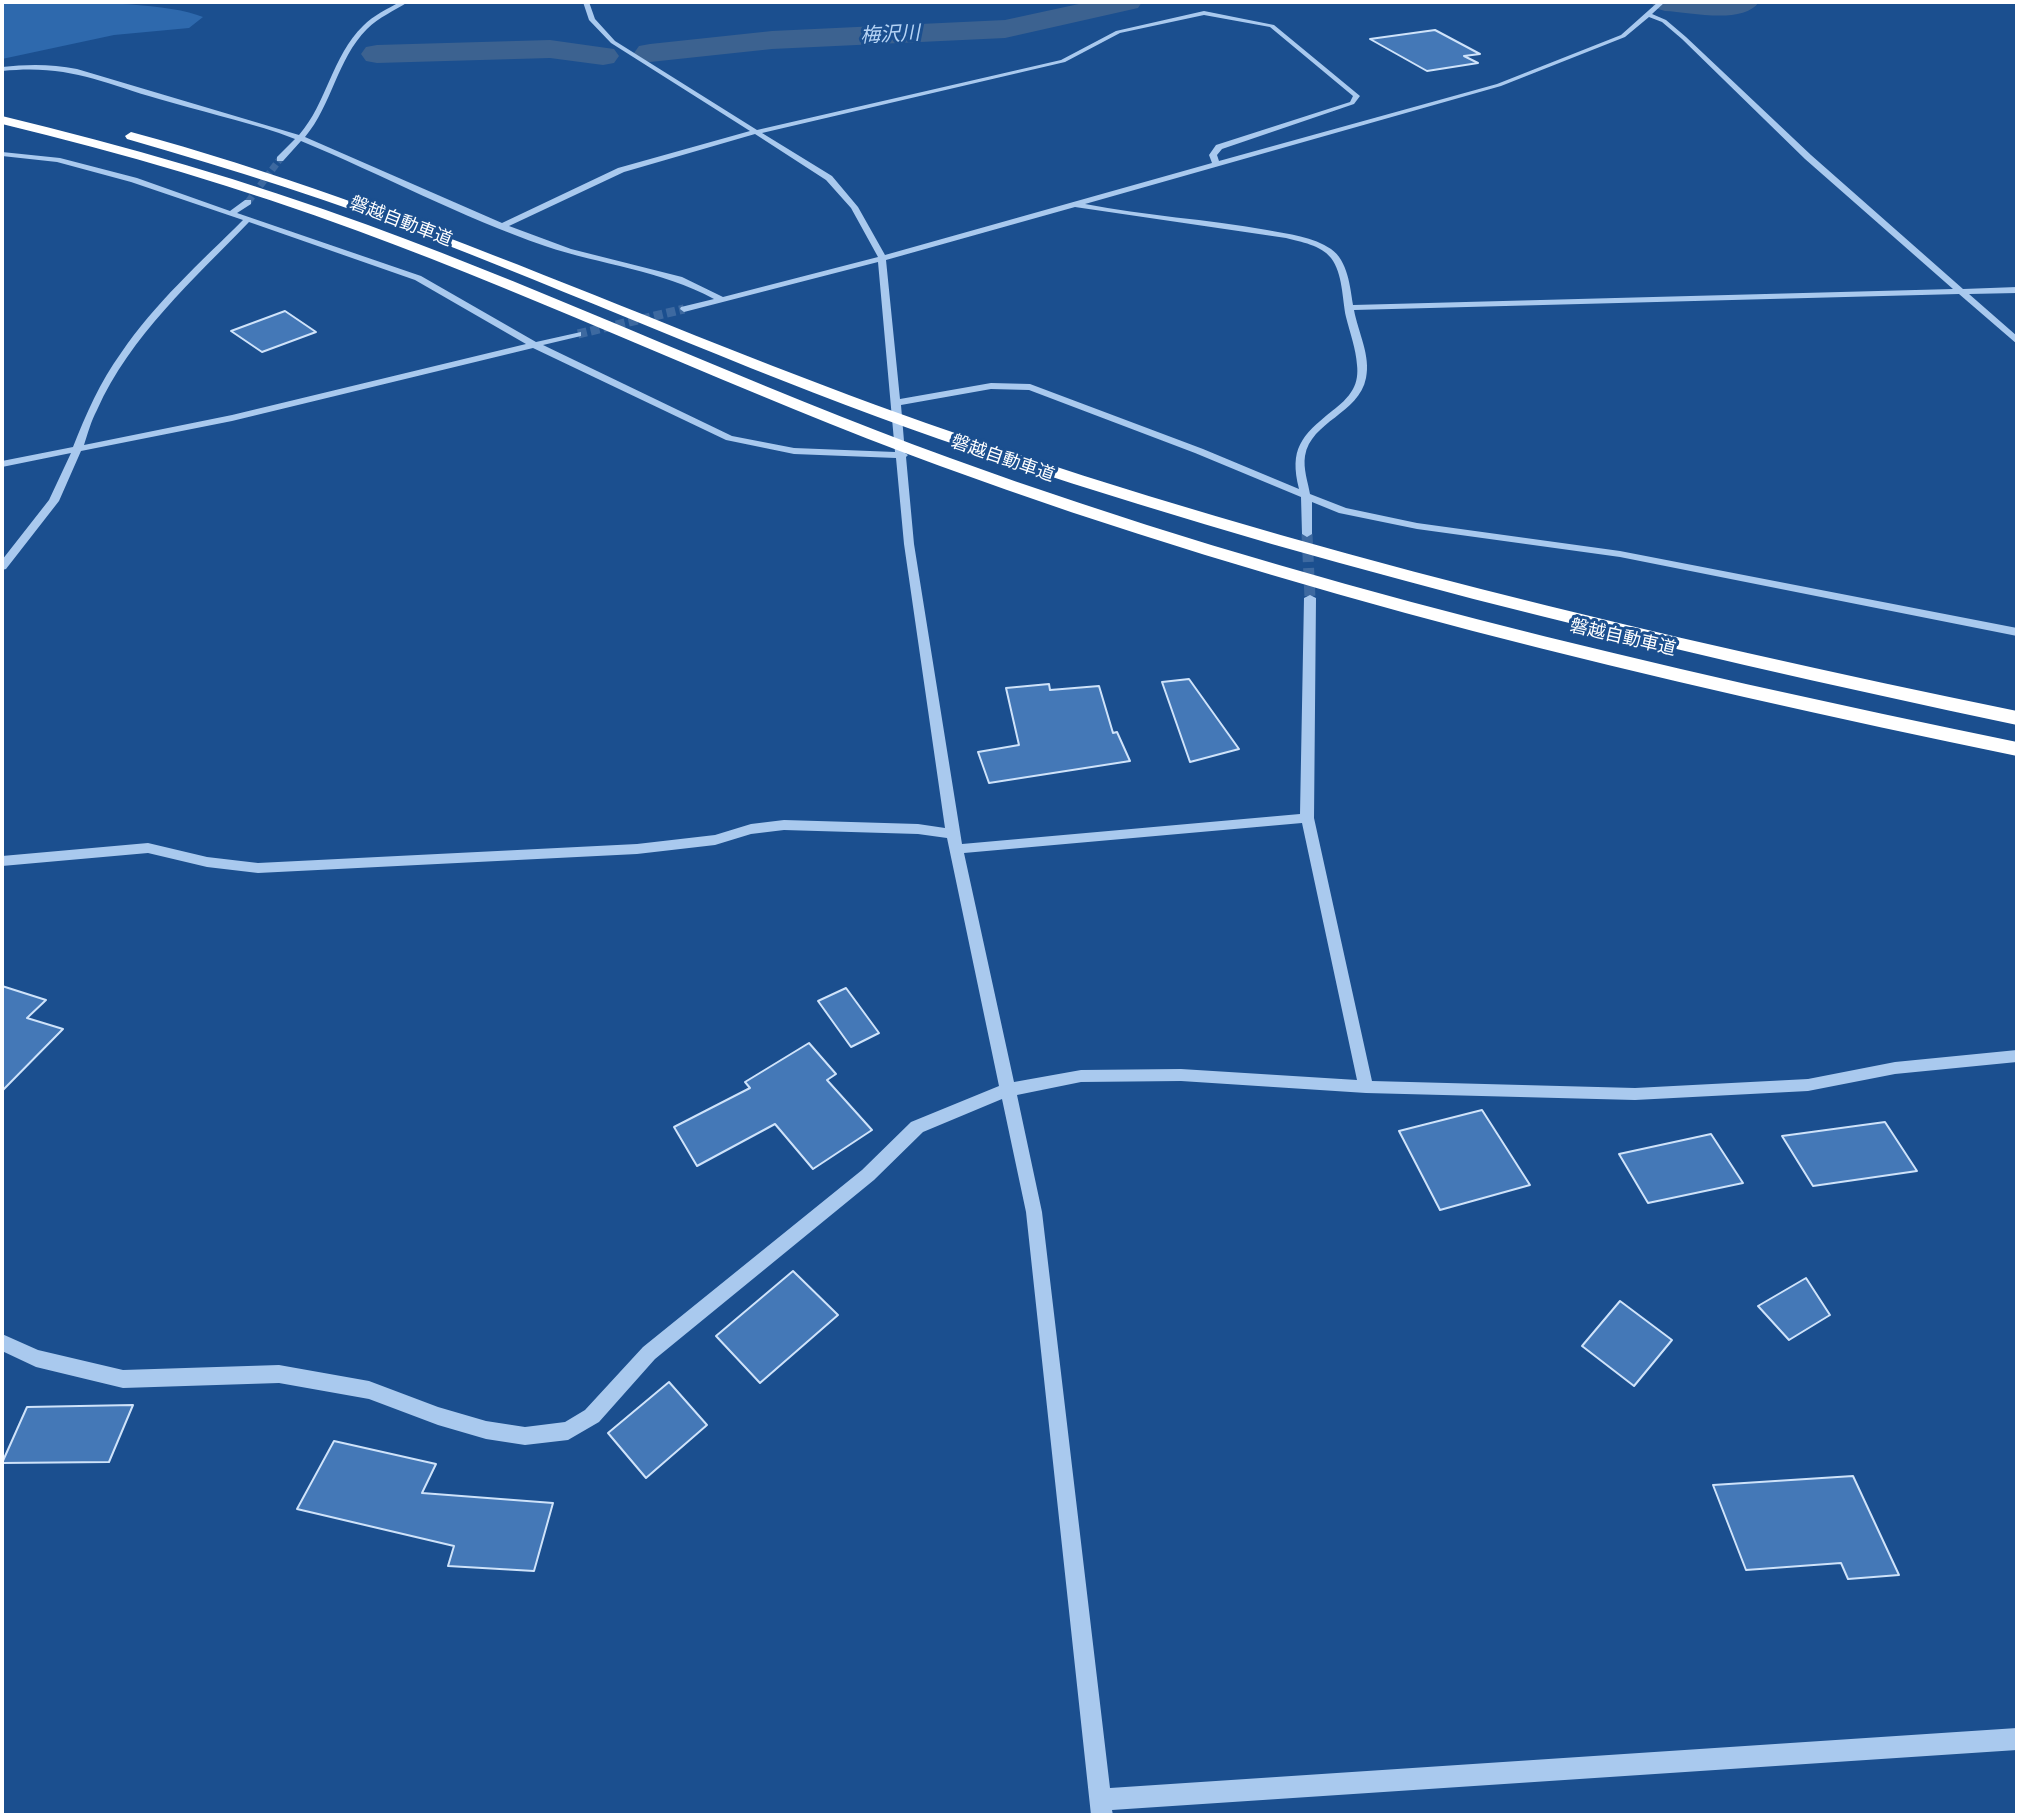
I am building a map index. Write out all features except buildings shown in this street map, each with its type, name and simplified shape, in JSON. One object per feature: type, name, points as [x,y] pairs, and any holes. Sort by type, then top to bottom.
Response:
[{"type":"highway","name":"磐越自動車道","points":[[2,106],[167,146],[303,187],[447,239],[942,434],[1197,516],[1452,589],[1704,652],[2017,718]]},
{"type":"highway","name":"磐越自動車道","points":[[2,120],[142,156],[282,199],[422,252],[856,428],[946,462],[1179,539],[1562,646],[2017,749]]},
{"type":"street","points":[[280,159],[309,127],[346,48],[373,21],[405,2]]},
{"type":"street","points":[[586,2],[592,20],[613,42],[829,178],[854,207],[882,257],[909,544],[955,841],[1034,1212],[1101,1807],[2017,1739]]},
{"type":"street","points":[[684,309],[1499,85],[1623,36],[1662,2]]},
{"type":"street","points":[[502,226],[621,170],[756,132],[890,104],[1063,61],[1118,32],[1204,13],[1252,19],[1272,26],[1357,96],[1352,103],[1219,147],[1213,155],[1216,163]]},
{"type":"street","points":[[1650,15],[1664,21],[1684,38],[1808,157],[2017,341]]},
{"type":"street","points":[[2,69],[31,65],[67,67],[126,88],[299,138],[549,244],[678,277],[723,300]]},
{"type":"street","points":[[2,154],[88,166],[320,242],[418,278],[535,345],[676,414],[761,448],[903,455]]},
{"type":"street","points":[[230,214],[248,202]]},
{"type":"street","points":[[1074,204],[1100,211],[1294,235],[1327,248],[1338,260],[1359,352],[1361,381],[1352,398],[1321,425],[1302,449],[1300,473],[1306,497],[1307,534]]},
{"type":"street","points":[[2,567],[54,501],[92,409],[125,353],[168,301],[247,220]]},
{"type":"street","points":[[1349,308],[2017,290]]},
{"type":"street","points":[[2,464],[232,418],[578,334]]},
{"type":"street","points":[[896,403],[991,386],[1030,387],[1199,451],[1306,497],[1372,518],[1620,554],[2017,632]]},
{"type":"street","points":[[1310,598],[1307,818],[1366,1087]]},
{"type":"street","points":[[2,861],[148,848],[207,862],[258,868],[637,849],[715,840],[751,829],[784,825],[918,829],[955,841],[1307,818]]},
{"type":"street","points":[[2,1342],[36,1358],[123,1379],[279,1374],[369,1390],[486,1430],[525,1436],[568,1431],[592,1416],[649,1353],[868,1175],[917,1127],[1007,1090],[1095,1075],[1181,1075],[1366,1087],[1635,1094],[1808,1085],[1895,1068],[2017,1056]]},
{"type":"shaded area","points":[[2,2],[162,7],[203,17],[189,28],[114,35],[2,59]]},
{"type":"waterway","name":"梅沢川","points":[[650,53],[772,40],[1005,29],[1128,2]]},
{"type":"waterway","name":"梅沢川","points":[[1665,2],[1736,6],[1745,2]]},
{"type":"waterway","name":"梅沢川","points":[[377,54],[550,49],[603,56]]},
{"type":"tunnel","points":[[248,202],[280,159]]},
{"type":"tunnel","points":[[578,334],[684,309]]},
{"type":"tunnel","points":[[1307,534],[1310,598]]}]
